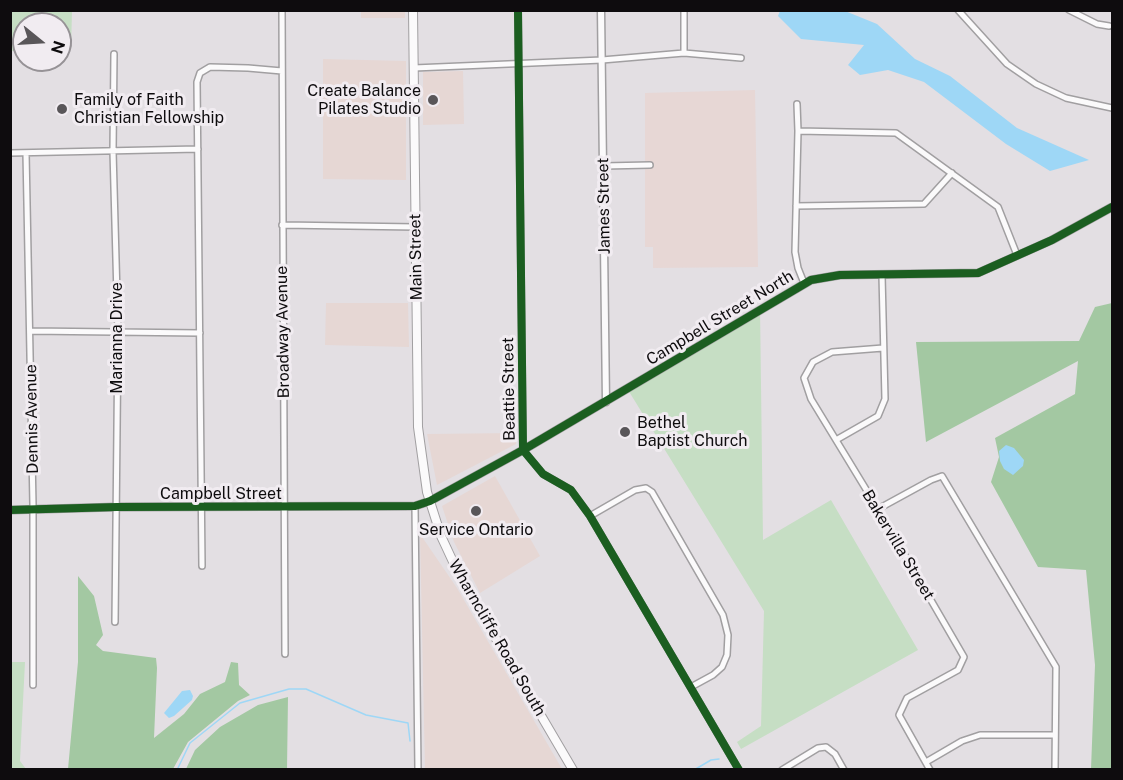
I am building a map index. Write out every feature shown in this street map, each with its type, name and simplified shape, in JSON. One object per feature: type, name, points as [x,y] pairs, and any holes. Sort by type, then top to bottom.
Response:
[{"type":"main road","name":"Main Street","points":[[413,10],[418,427],[430,501]]},
{"type":"main road","name":"Wharncliffe Road South","points":[[430,501],[441,536],[462,581],[573,770]]},
{"type":"street","name":"Broadway Avenue","points":[[282,10],[285,654]]},
{"type":"street","name":"Beattie Street","points":[[518,10],[523,450],[543,474],[571,490],[590,516],[740,770]]},
{"type":"street","name":"James Street","points":[[601,10],[606,402]]},
{"type":"street","points":[[684,10],[684,53]]},
{"type":"street","points":[[958,10],[1007,64],[1036,84],[1066,98],[1113,108]]},
{"type":"street","points":[[1069,10],[1086,20],[1109,26]]},
{"type":"street","points":[[414,68],[602,60],[684,53],[741,58]]},
{"type":"street","name":"Marianna Drive","points":[[114,54],[113,151],[118,332],[115,622]]},
{"type":"street","points":[[202,566],[197,82],[200,73],[210,68],[282,70]]},
{"type":"street","points":[[796,104],[798,131],[795,252],[804,283]]},
{"type":"street","points":[[798,131],[896,133],[998,207],[1017,255]]},
{"type":"street","points":[[10,153],[198,149]]},
{"type":"street","name":"Dennis Avenue","points":[[26,153],[33,510],[33,685]]},
{"type":"street","points":[[604,165],[650,165]]},
{"type":"street","points":[[796,206],[924,204],[952,173]]},
{"type":"street","name":"Campbell Street North","points":[[430,501],[606,402],[804,283],[840,275],[978,273],[1052,240],[1113,207]]},
{"type":"street","points":[[282,225],[416,227]]},
{"type":"street","points":[[836,440],[878,416],[885,399],[882,275]]},
{"type":"street","points":[[30,331],[200,333]]},
{"type":"street","name":"Bakervilla Street","points":[[883,348],[832,352],[813,362],[804,378],[811,399],[964,657],[958,670],[907,698],[899,715],[930,770]]},
{"type":"street","points":[[878,509],[931,480],[942,477],[1056,667],[1054,770]]},
{"type":"street","points":[[590,516],[635,490],[646,488],[652,492],[723,615],[728,635],[727,655],[722,667],[713,675],[691,687]]},
{"type":"street","name":"Campbell Street","points":[[10,510],[117,507],[415,506],[430,501]]},
{"type":"street","points":[[415,506],[418,770]]},
{"type":"street","points":[[926,762],[962,741],[980,735],[1054,735]]},
{"type":"street","points":[[782,770],[818,748],[826,747],[835,754],[844,770]]},
{"type":"shaded area","points":[[361,11],[405,11],[405,18],[361,18]]},
{"type":"shaded area","points":[[323,59],[406,61],[406,180],[323,179]]},
{"type":"shaded area","points":[[463,71],[464,124],[423,125],[423,72]]},
{"type":"shaded area","points":[[755,90],[758,267],[653,268],[653,247],[645,247],[645,93]]},
{"type":"shaded area","points":[[326,303],[408,303],[409,347],[325,345]]},
{"type":"shaded area","points":[[516,433],[516,444],[437,485],[427,434]]},
{"type":"shaded area","points":[[495,476],[540,556],[480,593],[454,542],[442,506]]},
{"type":"shaded area","points":[[420,534],[457,588],[562,769],[425,769]]},
{"type":"green space","points":[[10,11],[72,11],[12,12],[11,51]]},
{"type":"green space","points":[[1112,303],[1112,769],[1091,769],[1095,665],[1086,570],[1038,567],[991,482],[999,457],[995,438],[1075,394],[1078,361],[926,442],[916,342],[1079,341],[1095,307]]},
{"type":"green space","points":[[760,307],[763,540],[831,500],[918,650],[741,749],[737,742],[761,726],[764,611],[625,385]]},
{"type":"green space","points":[[78,576],[94,596],[103,635],[96,645],[103,651],[156,658],[154,738],[184,714],[200,694],[225,682],[231,662],[238,663],[239,685],[250,695],[238,701],[188,742],[173,769],[68,769],[78,662]]},
{"type":"green space","points":[[11,662],[25,662],[20,761],[26,769],[11,769]]},
{"type":"green space","points":[[288,697],[287,769],[186,769],[195,750],[220,727],[258,705]]},
{"type":"water","points":[[780,11],[845,11],[877,24],[915,59],[950,76],[1017,128],[1089,160],[1050,171],[1006,144],[924,82],[888,70],[860,75],[848,65],[864,45],[801,39],[778,16]]},
{"type":"water","points":[[1006,445],[1014,448],[1024,460],[1023,466],[1013,475],[1004,469],[1000,461],[999,451]]},
{"type":"water","points":[[190,690],[192,700],[169,718],[164,713],[182,691]]},
{"type":"waterway","points":[[177,770],[190,743],[240,703],[289,689],[306,689],[366,715],[408,723],[410,741]]},
{"type":"waterway","points":[[694,770],[711,760],[719,759]]},
{"type":"cycle path","points":[[518,10],[523,450],[543,474],[571,490],[590,516],[739,770]]},
{"type":"cycle path","points":[[10,510],[117,507],[415,506],[430,501],[523,450],[811,280],[840,275],[978,273],[1052,240],[1112,207]]},
{"type":"place","name":"Create Balance Pilates Studio","points":[[433,100]]},
{"type":"place","name":"Family of Faith Christian Fellowship","points":[[62,109]]},
{"type":"place","name":"Bethel Baptist Church","points":[[625,432]]},
{"type":"place","name":"Service Ontario","points":[[476,511]]}]
